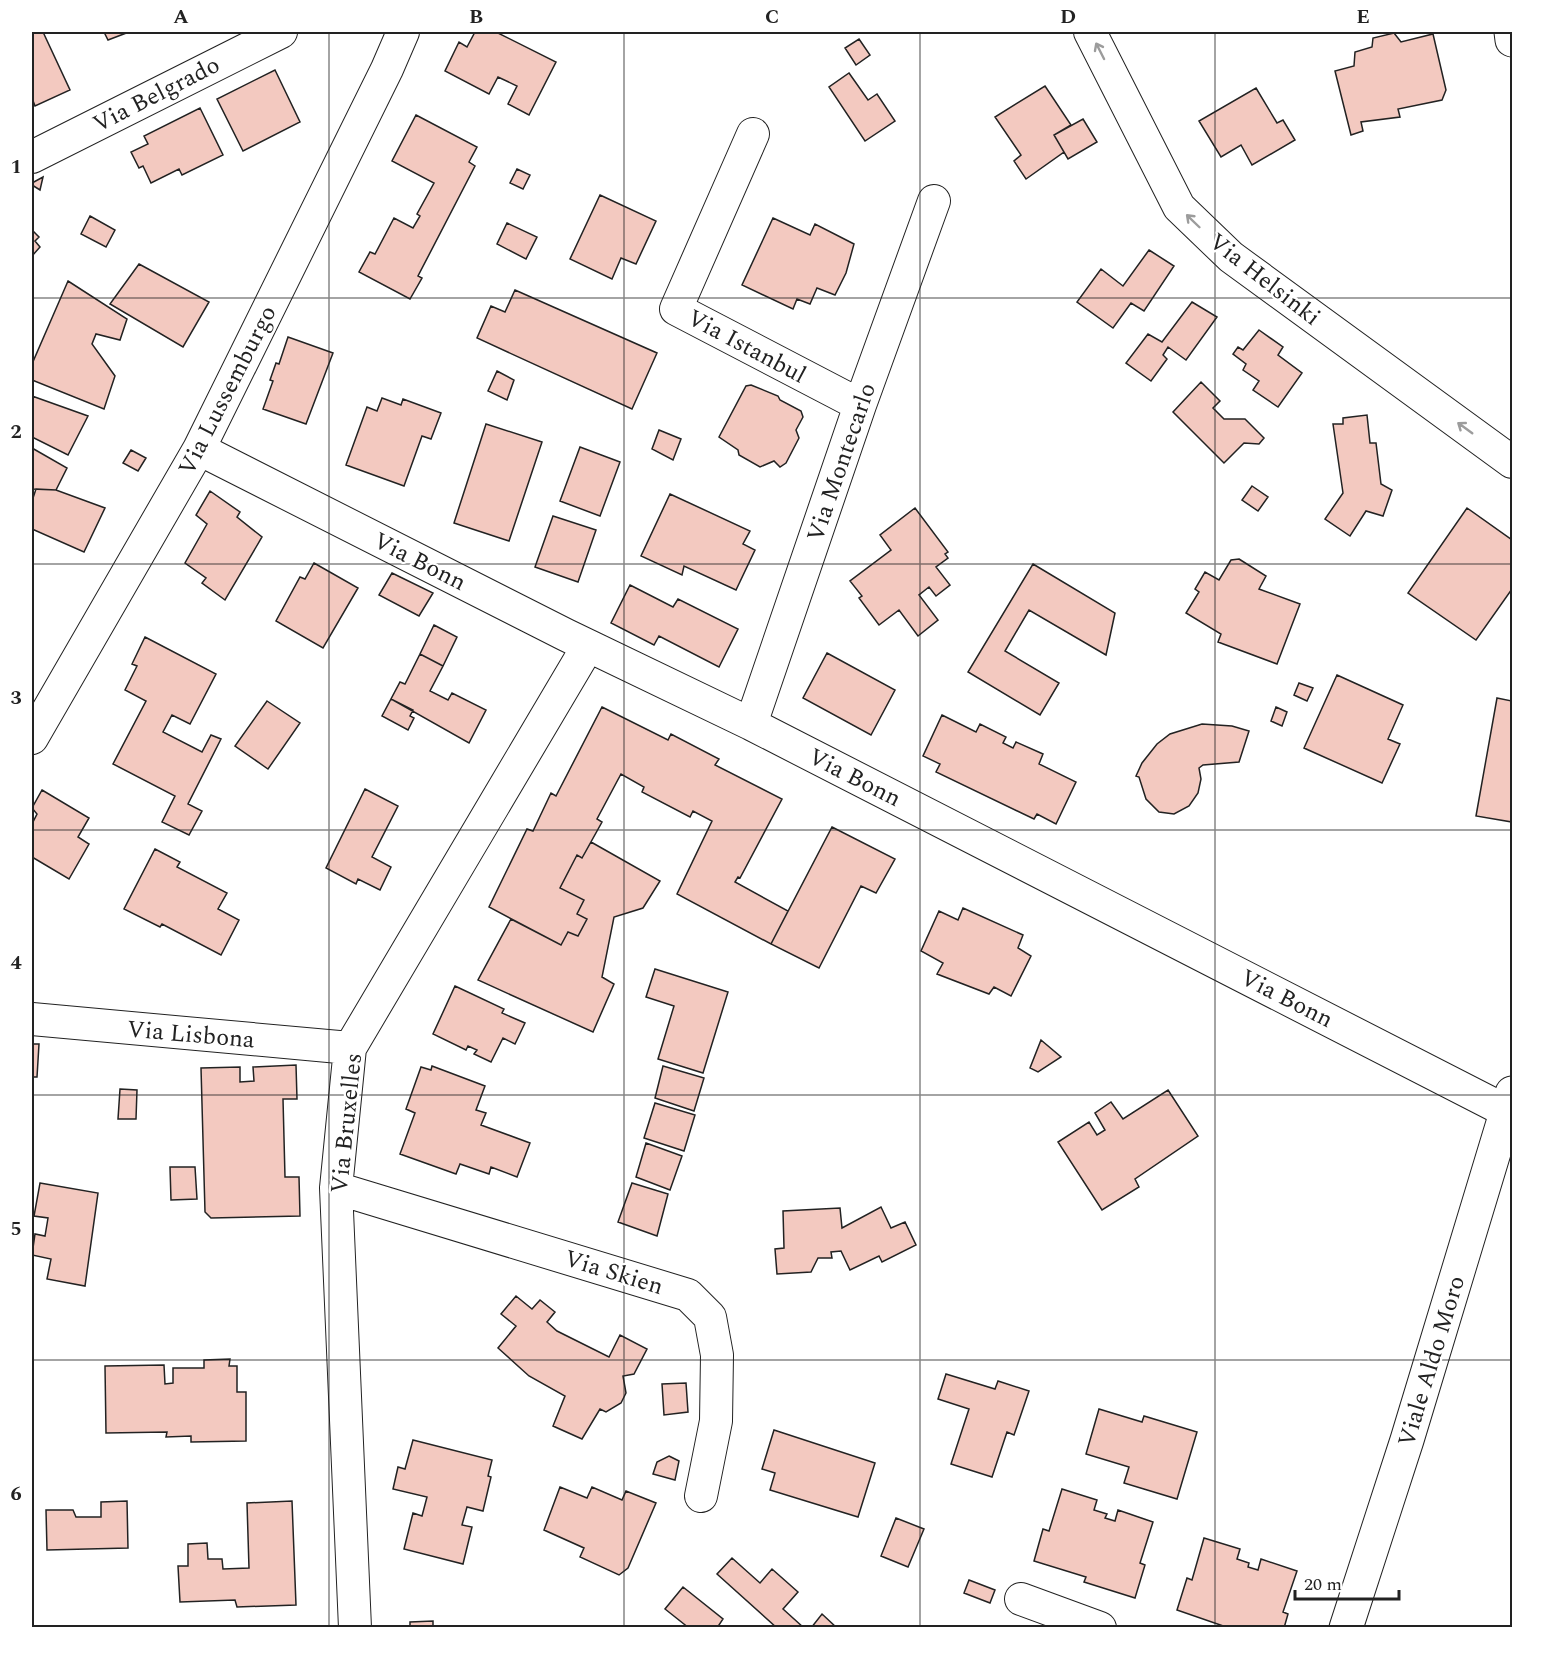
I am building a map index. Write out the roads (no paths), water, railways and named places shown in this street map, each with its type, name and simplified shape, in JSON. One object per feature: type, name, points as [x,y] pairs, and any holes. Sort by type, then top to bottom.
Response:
[{"type":"main road","points":[[1510,32],[1512,40]]},
{"type":"main road","name":"Viale Aldo Moro","points":[[1346,1628],[1407,1440],[1510,1103]]},
{"type":"street","name":"Via Belgrado","points":[[32,157],[281,32]]},
{"type":"street","name":"Via Lussemburgo","points":[[32,738],[199,449],[387,69],[403,32]]},
{"type":"street","name":"Via Helsinki","points":[[1090,32],[1179,207],[1231,257],[1512,462]]},
{"type":"street","name":"Via Istanbul","points":[[753,134],[676,309],[860,405]]},
{"type":"street","name":"Via Montecarlo","points":[[751,724],[860,405],[934,201]]},
{"type":"street","name":"Via Bonn","points":[[199,449],[588,646],[751,724],[1510,1103]]},
{"type":"street","name":"Via Bruxelles","points":[[355,1628],[336,1188],[350,1048],[588,646]]},
{"type":"street","name":"Via Lisbona","points":[[32,1019],[350,1048]]},
{"type":"street","name":"Via Skien","points":[[336,1188],[688,1295],[710,1317],[717,1355],[716,1421],[701,1496]]},
{"type":"street","points":[[1021,1599],[1100,1628]]}]
